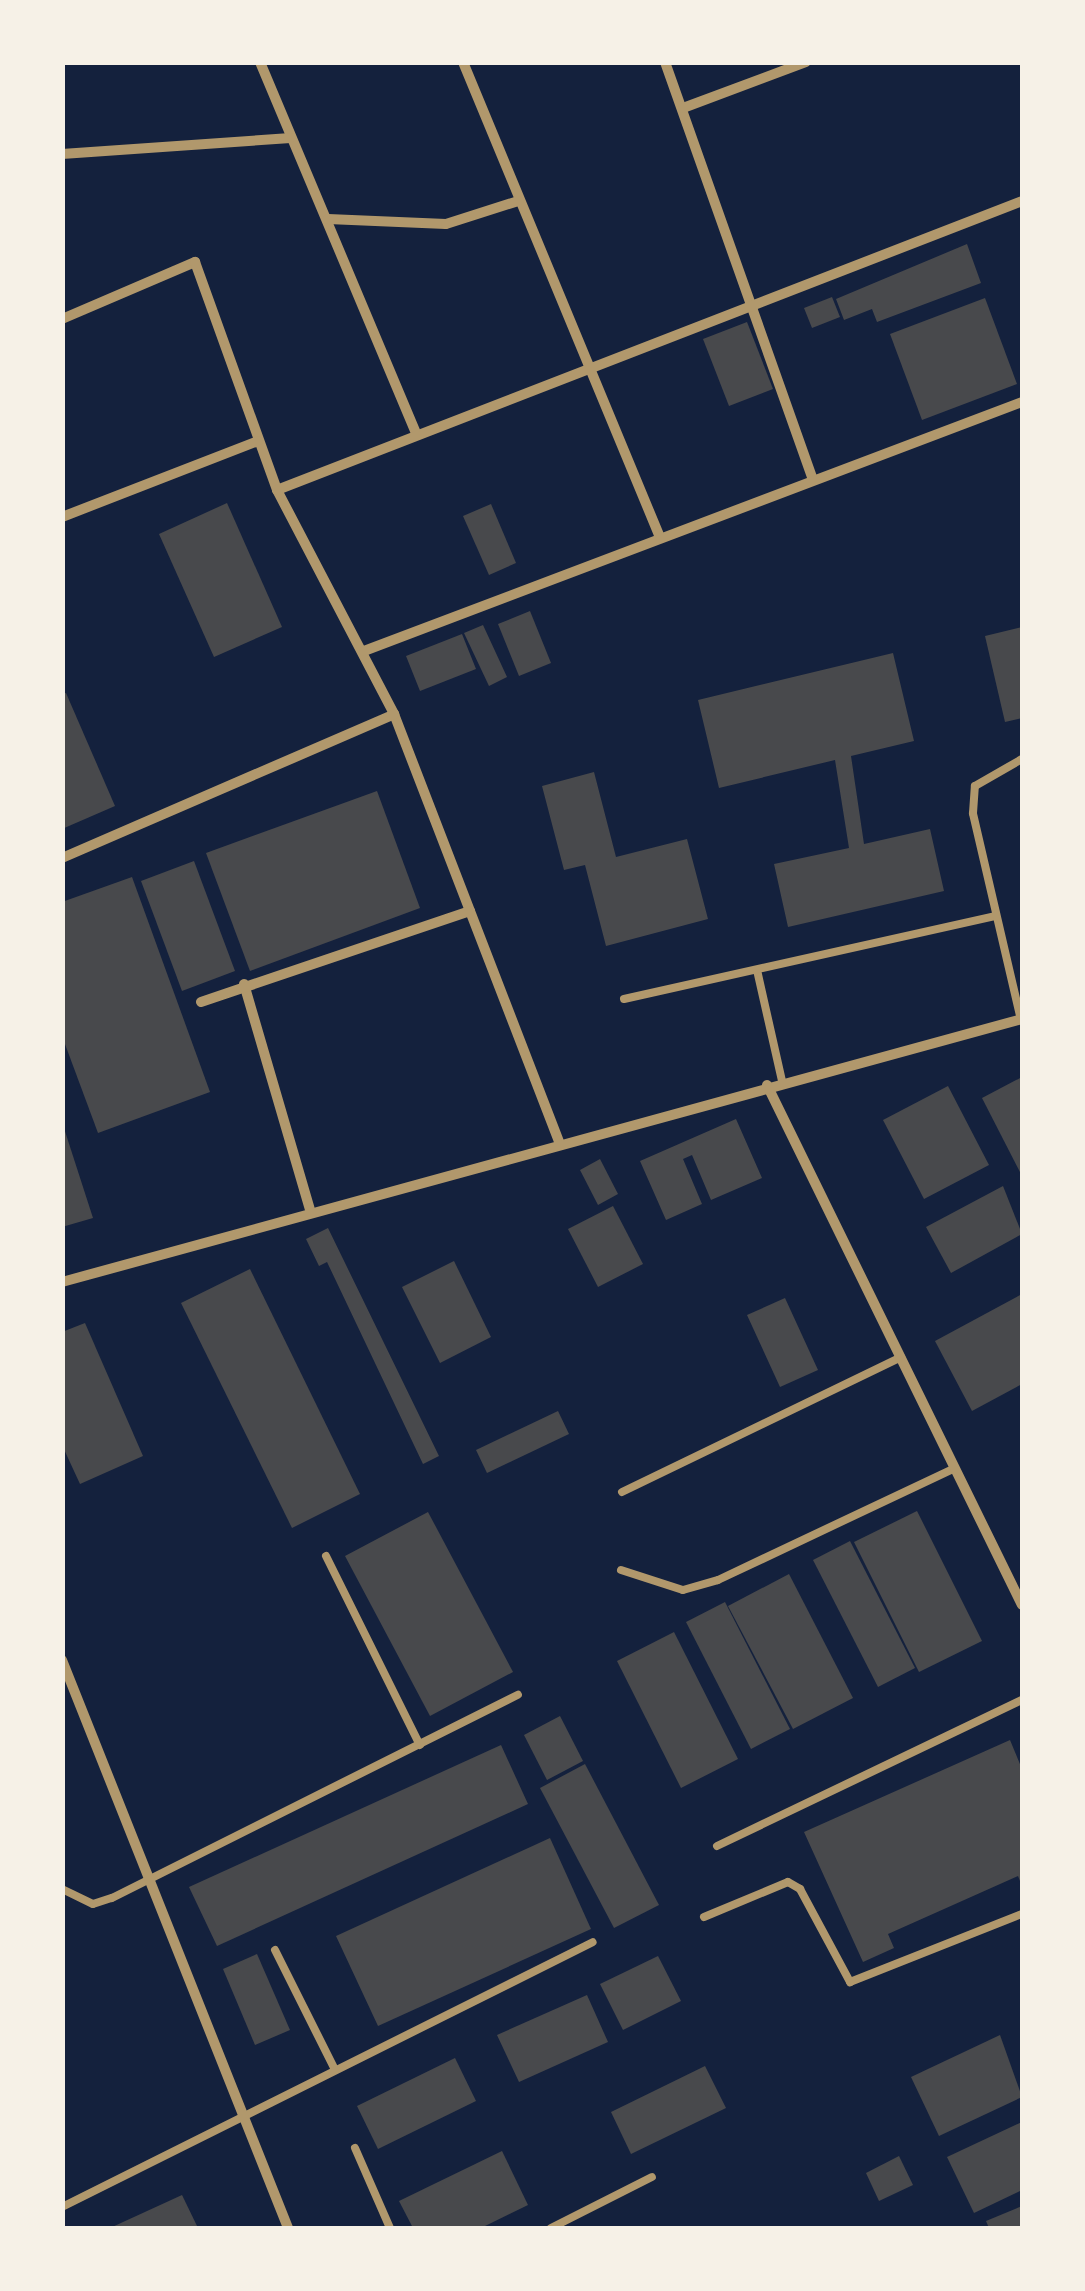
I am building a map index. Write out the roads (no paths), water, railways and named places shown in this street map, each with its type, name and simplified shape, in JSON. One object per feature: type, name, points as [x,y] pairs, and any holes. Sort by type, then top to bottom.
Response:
[{"type":"street","points":[[260,62],[415,431]]},
{"type":"street","points":[[462,62],[658,535]]},
{"type":"street","points":[[665,62],[812,478]]},
{"type":"street","points":[[683,108],[806,62]]},
{"type":"street","points":[[62,154],[290,138]]},
{"type":"street","points":[[328,219],[446,224],[518,201]]},
{"type":"street","points":[[278,490],[415,431],[1022,202]]},
{"type":"street","points":[[62,319],[194,262],[278,490],[394,714],[558,1141]]},
{"type":"street","points":[[364,651],[658,535],[1022,402]]},
{"type":"street","points":[[62,518],[258,440]]},
{"type":"street","points":[[62,858],[394,714]]},
{"type":"street","points":[[201,1002],[244,984],[470,911]]},
{"type":"street","points":[[244,984],[310,1210]]},
{"type":"street","points":[[62,1282],[558,1141],[1022,1019]]},
{"type":"street","points":[[767,1085],[1022,1606]]},
{"type":"street","points":[[62,1660],[154,1880],[242,2117],[288,2228]]},
{"type":"lane","points":[[1022,759],[975,786],[995,916],[1022,1019]]},
{"type":"lane","points":[[624,999],[995,916]]},
{"type":"lane","points":[[757,970],[782,1081]]},
{"type":"lane","points":[[622,1492],[901,1358]]},
{"type":"lane","points":[[621,1570],[683,1590],[718,1580],[955,1468]]},
{"type":"lane","points":[[326,1556],[420,1745]]},
{"type":"lane","points":[[62,1889],[93,1904],[154,1880],[518,1696]]},
{"type":"lane","points":[[716,1846],[1022,1700]]},
{"type":"lane","points":[[704,1917],[788,1882],[800,1889],[850,1982],[1022,1914]]},
{"type":"lane","points":[[62,2207],[593,1942]]},
{"type":"lane","points":[[275,1950],[334,2068]]},
{"type":"lane","points":[[355,2148],[390,2228]]},
{"type":"lane","points":[[551,2228],[652,2178]]}]
